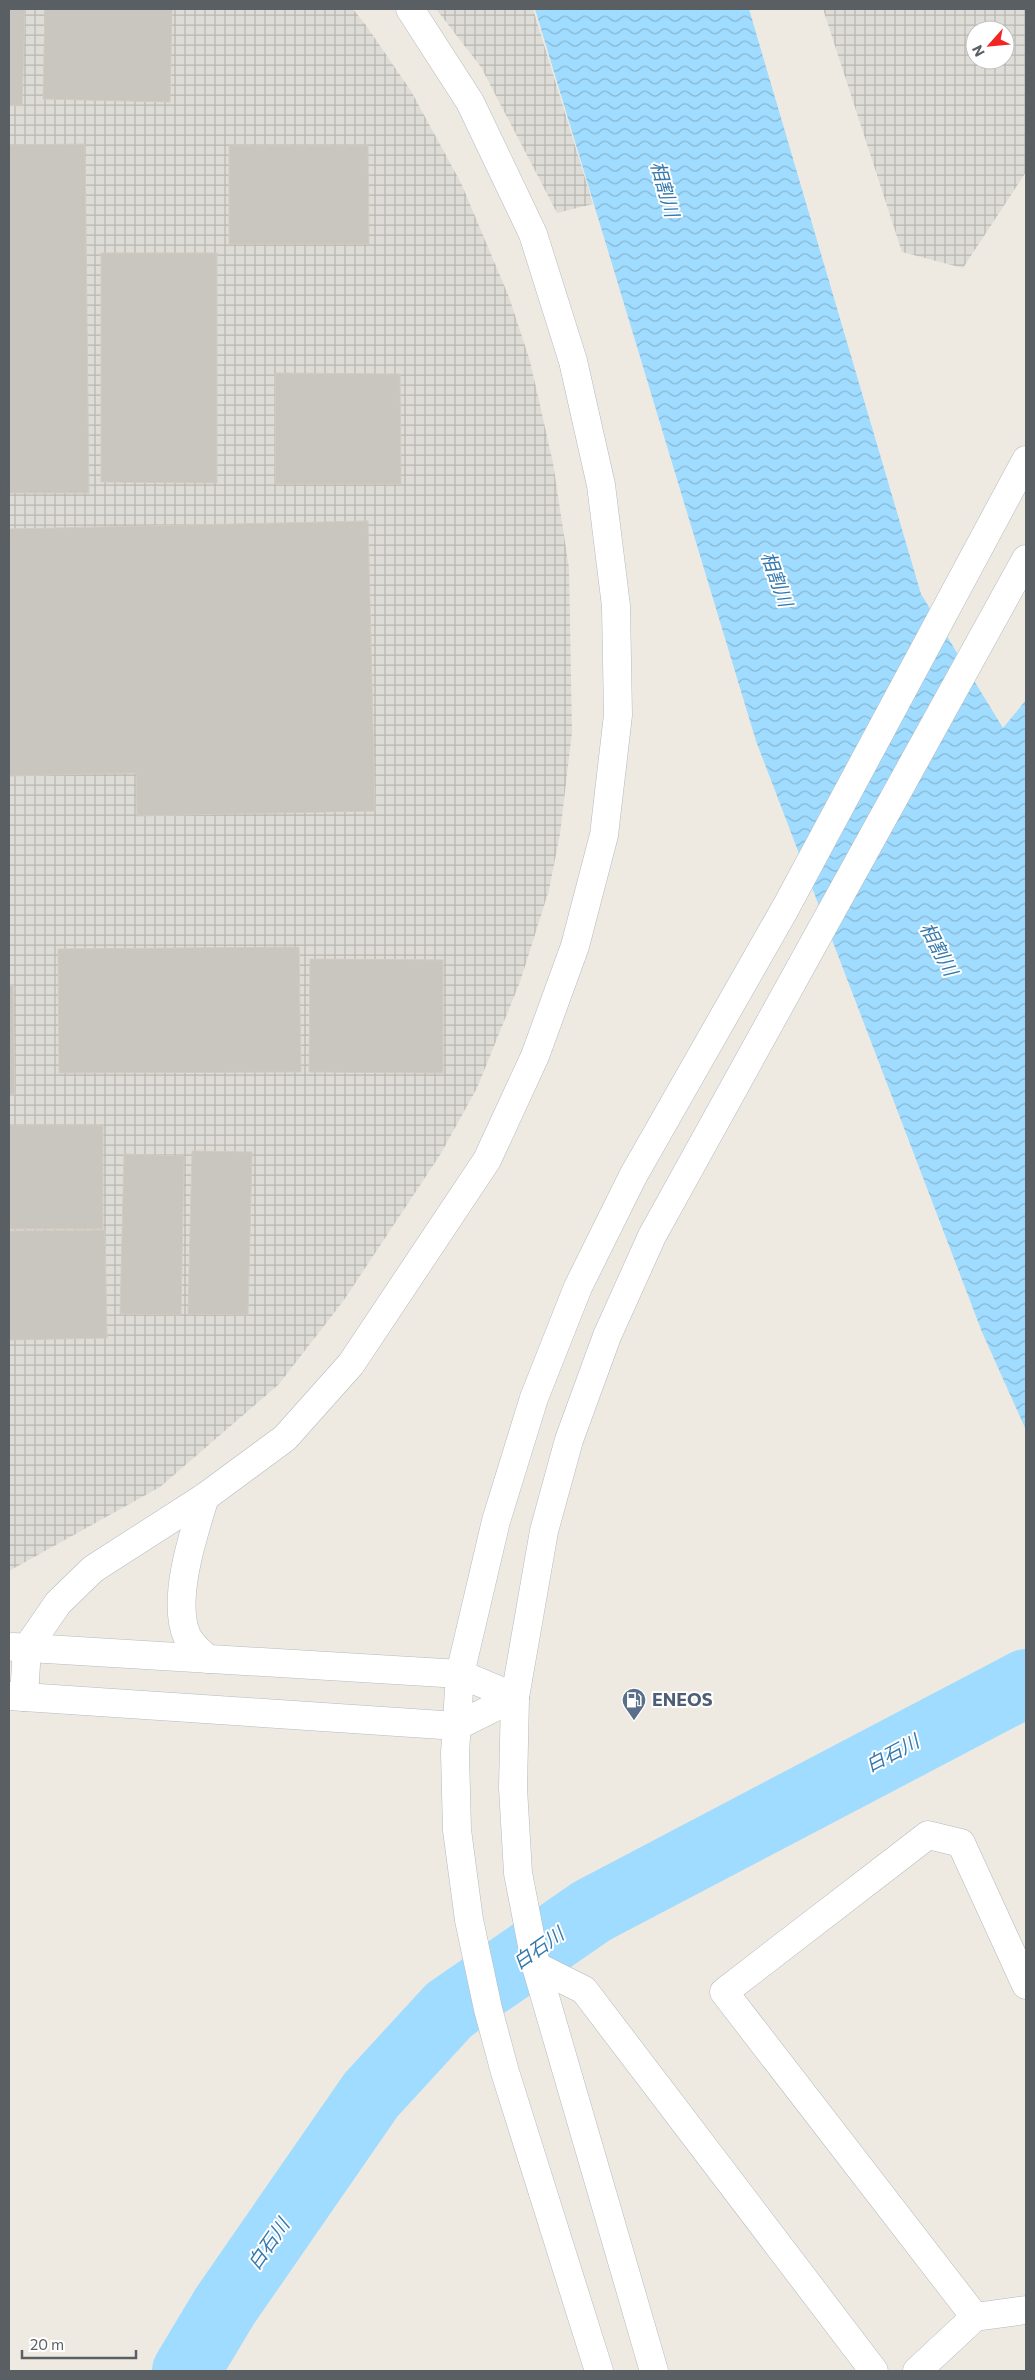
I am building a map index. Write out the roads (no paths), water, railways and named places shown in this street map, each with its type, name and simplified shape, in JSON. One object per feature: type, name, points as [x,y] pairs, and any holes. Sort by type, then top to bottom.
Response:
[{"type":"street","points":[[410,9],[470,102],[533,234],[573,361],[601,485],[616,606],[618,715],[604,835],[575,946],[535,1056],[487,1160],[351,1364],[285,1438],[205,1497],[93,1569],[58,1603],[18,1647],[16,1697],[457,1726],[515,1697]]},
{"type":"street","points":[[600,2371],[508,2081],[488,2009],[468,1920],[457,1830],[455,1753],[460,1674],[499,1512],[534,1398],[578,1287],[633,1176],[786,907],[1026,460]]},
{"type":"street","points":[[654,2371],[536,1966],[518,1873],[513,1788],[515,1697],[544,1531],[569,1440],[607,1336],[652,1236],[1026,559]]},
{"type":"street","points":[[205,1497],[188,1552],[182,1607],[187,1636],[195,1648],[208,1659]]},
{"type":"street","points":[[18,1647],[460,1674],[515,1697]]},
{"type":"street","points":[[975,2317],[724,1992],[928,1835],[961,1843],[1026,1985]]},
{"type":"street","points":[[536,1966],[584,1990],[874,2371]]},
{"type":"street","points":[[916,2371],[975,2317],[1026,2310]]},
{"type":"water","name":"相割川","points":[[535,9],[749,9],[921,594],[1003,728],[1026,700],[1026,1430],[982,1332],[756,741]]},
{"type":"waterway","name":"白石川","points":[[186,2371],[225,2306],[371,2095],[449,2010],[592,1911],[1026,1683]]},
{"type":"place","name":"ENEOS","points":[[634,1721]]}]
